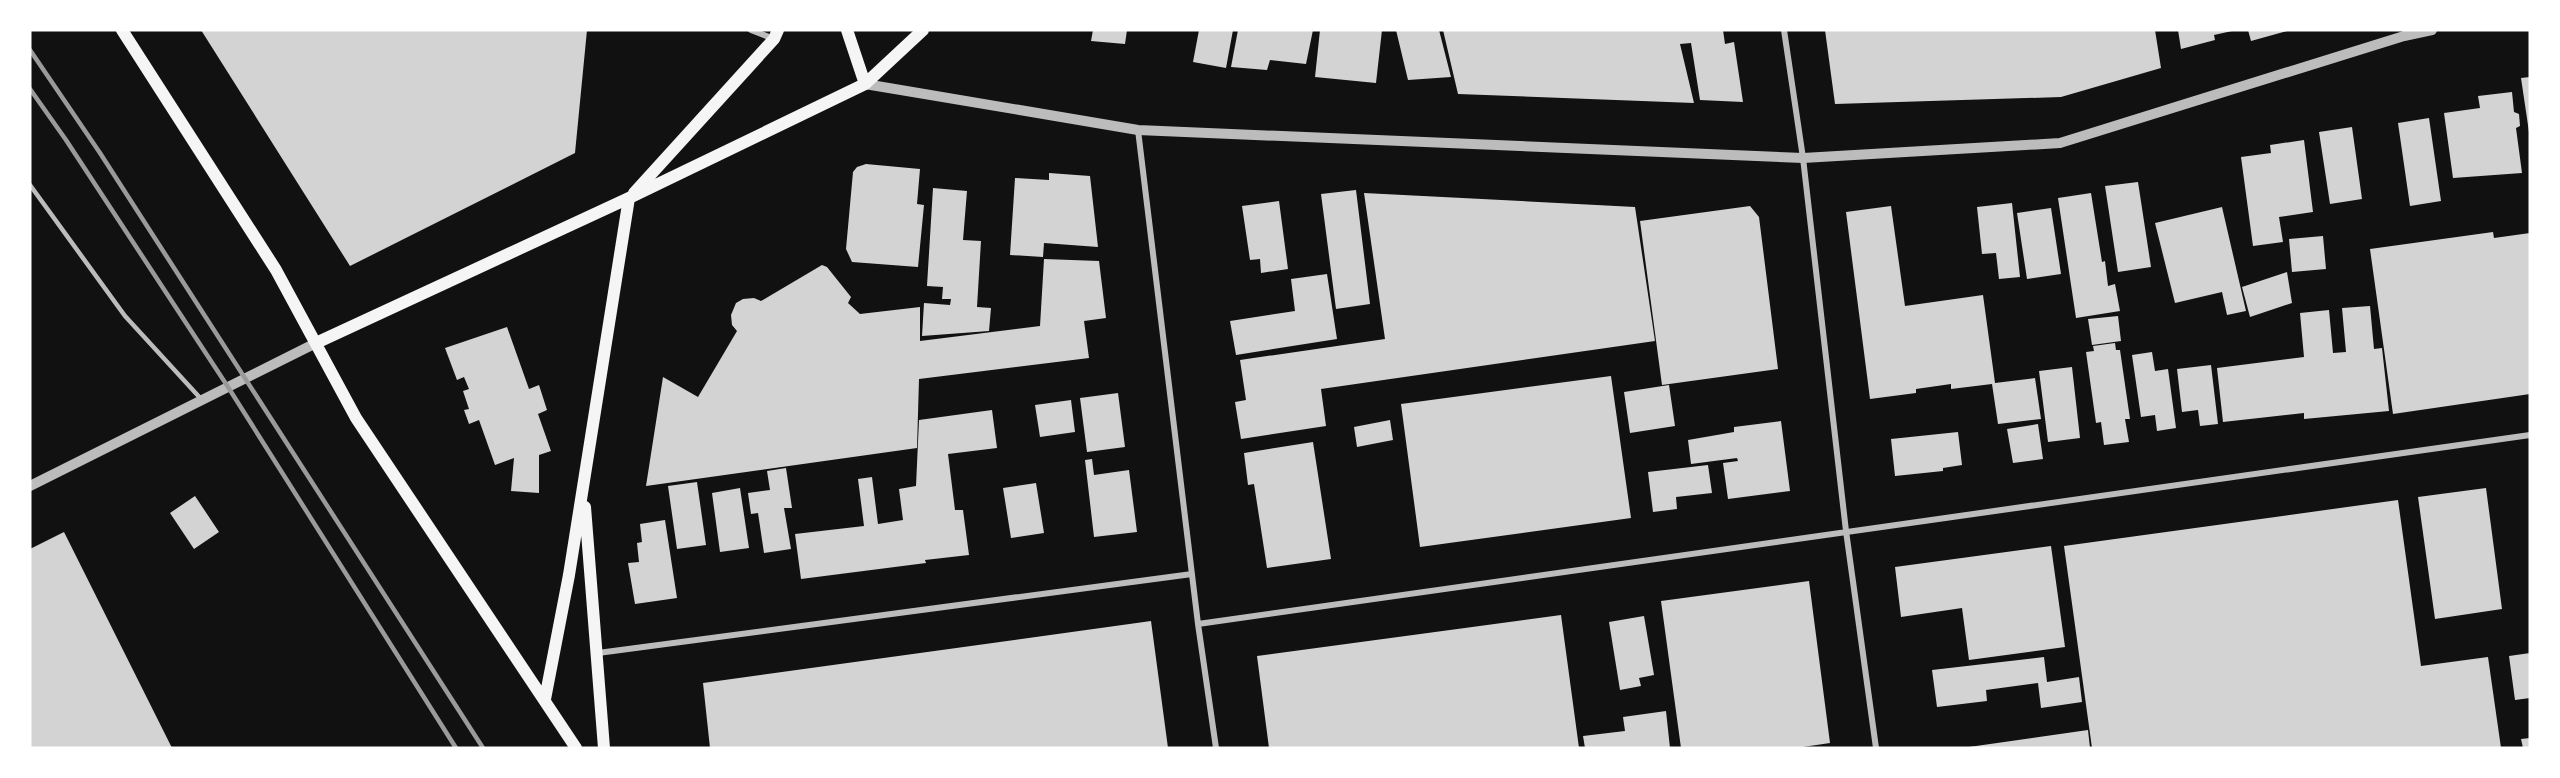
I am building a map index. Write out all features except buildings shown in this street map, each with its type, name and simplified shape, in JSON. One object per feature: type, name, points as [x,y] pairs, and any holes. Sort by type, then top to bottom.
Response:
[{"type":"main road","points":[[122,30],[276,270],[356,418],[576,748]]},
{"type":"main road","points":[[848,30],[865,84]]},
{"type":"main road","points":[[316,343],[630,198],[865,84],[923,30]]},
{"type":"main road","points":[[545,699],[584,488],[630,198],[776,34]]},
{"type":"main road","points":[[584,488],[604,748]]},
{"type":"street","points":[[751,30],[776,34]]},
{"type":"street","points":[[1784,30],[1803,158],[1846,531],[1876,748]]},
{"type":"street","points":[[865,84],[1138,130],[1803,158],[2060,143],[2403,33],[2432,30]]},
{"type":"street","points":[[1138,130],[1198,624],[1216,748]]},
{"type":"street","points":[[30,486],[316,343]]},
{"type":"street","points":[[1198,624],[2530,435]]},
{"type":"street","points":[[598,653],[1192,574]]},
{"type":"lane","points":[[30,185],[125,316],[202,400]]},
{"type":"railway","points":[[30,50],[100,153],[483,748]]},
{"type":"railway","points":[[30,89],[228,387],[456,748]]}]
